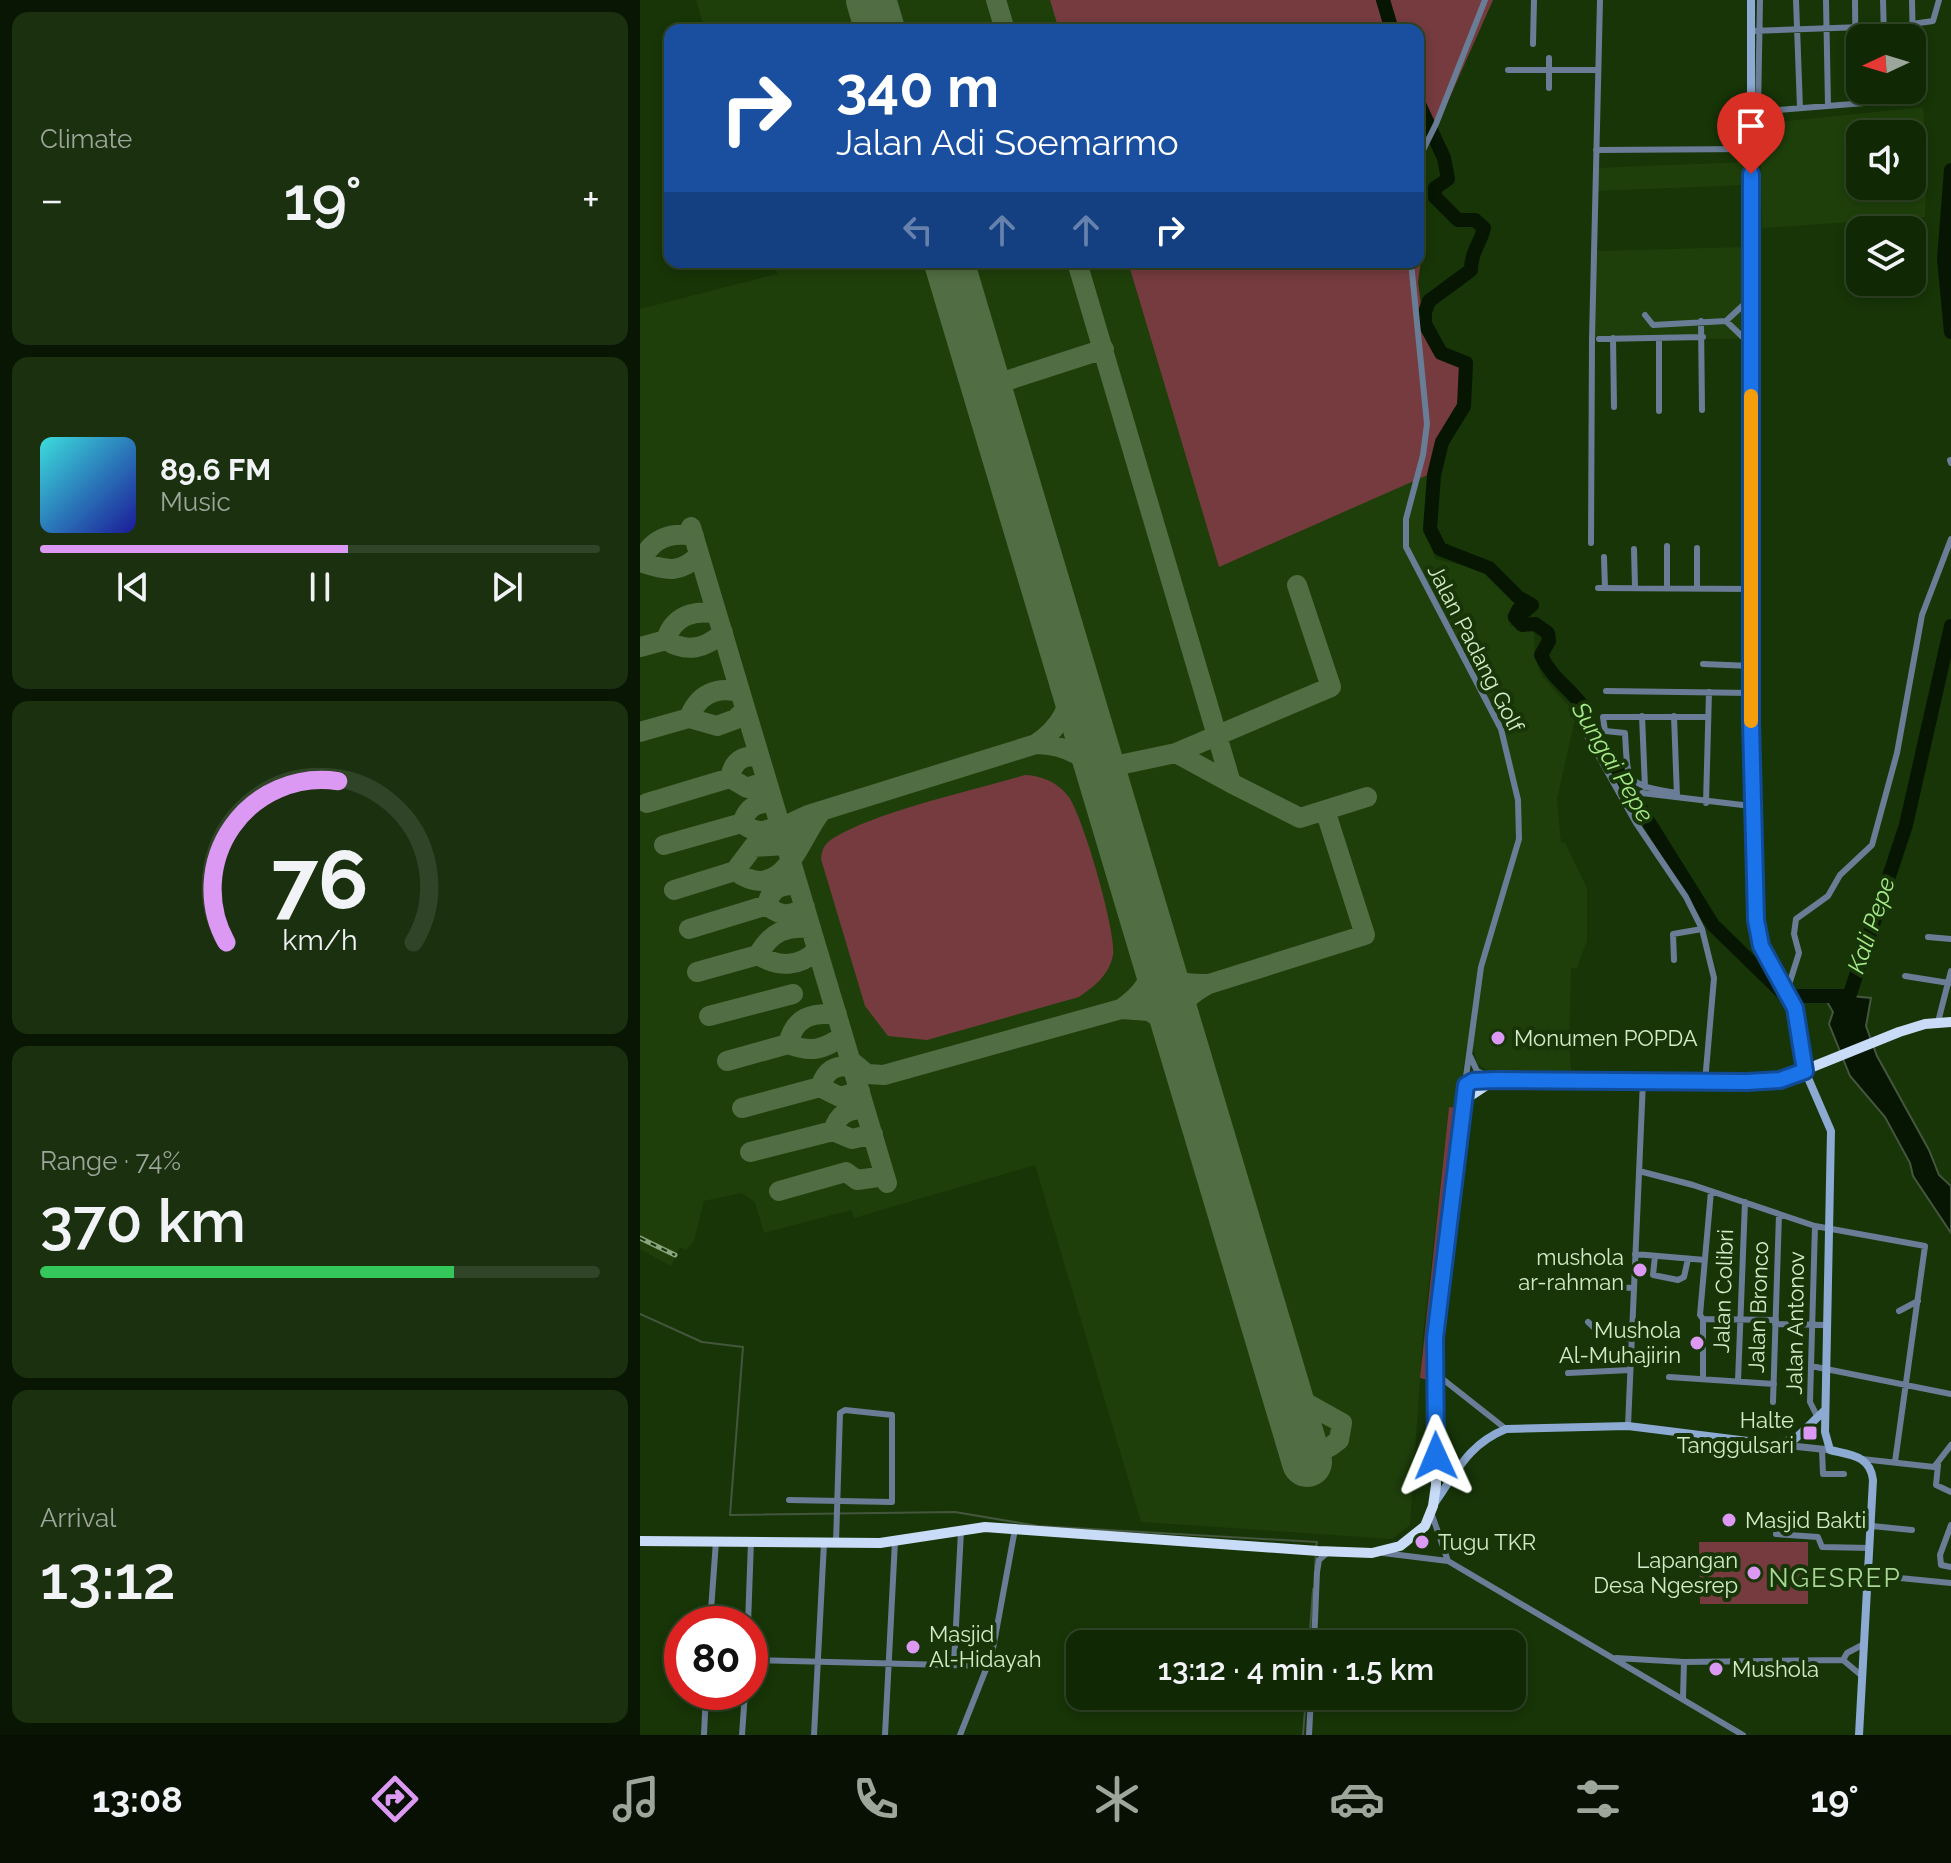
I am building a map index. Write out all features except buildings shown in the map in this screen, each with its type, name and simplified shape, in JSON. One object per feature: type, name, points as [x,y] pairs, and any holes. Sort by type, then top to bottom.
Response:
[{"type":"highway","points":[[640,1541],[836,1543],[895,1541],[961,1529],[1015,1529],[1319,1551],[1372,1553],[1400,1546],[1425,1526],[1432,1509],[1435,1338],[1461,1117],[1469,1084],[1496,1080],[1780,1080],[1899,1032],[1938,1022],[1951,1022]]},
{"type":"highway","points":[[1461,1117],[1470,1096],[1496,1080]]},
{"type":"main road","points":[[1750,0],[1755,31],[1751,149],[1751,806],[1758,937],[1795,1008],[1805,1071],[1831,1131],[1831,1244],[1824,1367],[1826,1450],[1862,1459],[1872,1472],[1872,1526],[1859,1735]]},
{"type":"main road","points":[[1432,1509],[1461,1460],[1488,1438],[1506,1429],[1628,1426],[1772,1444],[1795,1439],[1825,1411]]},
{"type":"street","points":[[1424,150],[1485,0]]},
{"type":"street","points":[[1533,44],[1534,0]]},
{"type":"street","points":[[1591,543],[1600,0]]},
{"type":"street","points":[[1760,0],[1755,31],[1756,112],[1847,104]]},
{"type":"street","points":[[1796,0],[1800,108]]},
{"type":"street","points":[[1826,0],[1828,106]]},
{"type":"street","points":[[1855,0],[1855,24]]},
{"type":"street","points":[[1883,0],[1887,24]]},
{"type":"street","points":[[1912,0],[1912,24],[1933,21],[1939,0]]},
{"type":"street","points":[[1755,31],[1846,28]]},
{"type":"street","points":[[1549,58],[1549,88]]},
{"type":"street","points":[[1508,70],[1598,70]]},
{"type":"street","points":[[1596,150],[1751,149]]},
{"type":"street","name":"Jalan Padang Golf","points":[[1412,268],[1427,424],[1423,455],[1406,519],[1406,547],[1501,729],[1518,800],[1519,839],[1481,967],[1468,1048],[1466,1069],[1469,1084]]},
{"type":"street","points":[[1645,315],[1653,325],[1726,321],[1751,298]]},
{"type":"street","points":[[1701,321],[1702,410]]},
{"type":"street","points":[[1726,321],[1751,345]]},
{"type":"street","points":[[1599,339],[1703,337]]},
{"type":"street","points":[[1613,338],[1614,407]]},
{"type":"street","points":[[1659,338],[1659,411]]},
{"type":"street","points":[[1787,992],[1799,953],[1794,934],[1796,919],[1828,896],[1840,875],[1872,845],[1897,753],[1922,615],[1951,539]]},
{"type":"street","points":[[1667,546],[1667,588]]},
{"type":"street","points":[[1697,548],[1697,588]]},
{"type":"street","points":[[1634,549],[1635,587]]},
{"type":"street","points":[[1604,557],[1601,588],[1752,589]]},
{"type":"street","points":[[1703,664],[1751,666]]},
{"type":"street","points":[[1606,691],[1751,693]]},
{"type":"street","points":[[1706,803],[1709,692]]},
{"type":"street","points":[[1642,716],[1645,787]]},
{"type":"street","points":[[1674,716],[1677,796]]},
{"type":"street","points":[[1708,717],[1603,717],[1603,728],[1625,733],[1625,767],[1645,787],[1706,803],[1751,806]]},
{"type":"street","points":[[1586,734],[1631,797],[1702,929],[1714,978],[1705,1082]]},
{"type":"street","points":[[1631,797],[1677,796]]},
{"type":"street","points":[[1674,960],[1673,934],[1702,929]]},
{"type":"street","points":[[1928,937],[1951,939]]},
{"type":"street","points":[[1938,1022],[1951,971]]},
{"type":"street","points":[[1905,976],[1949,983]]},
{"type":"street","points":[[1468,1048],[1477,1071],[1496,1080]]},
{"type":"street","points":[[1466,1069],[1469,1084]]},
{"type":"street","points":[[1628,1426],[1643,1081]]},
{"type":"street","points":[[1639,1171],[1815,1226],[1924,1245],[1926,1252],[1895,1462]]},
{"type":"street","points":[[1703,1379],[1703,1319],[1700,1315],[1711,1191]]},
{"type":"street","name":"Jalan Colibri","points":[[1738,1381],[1745,1202]]},
{"type":"street","name":"Jalan Bronco","points":[[1773,1402],[1779,1214]]},
{"type":"street","name":"Jalan Antonov","points":[[1815,1226],[1811,1407],[1818,1418]]},
{"type":"street","points":[[1815,1244],[1831,1244]]},
{"type":"street","points":[[1635,1254],[1705,1260]]},
{"type":"street","points":[[1655,1256],[1653,1274],[1678,1280],[1684,1277],[1688,1259]]},
{"type":"street","points":[[1582,1286],[1634,1288]]},
{"type":"street","points":[[1899,1311],[1918,1301]]},
{"type":"street","points":[[1703,1319],[1826,1325]]},
{"type":"street","points":[[1588,1322],[1602,1335],[1631,1339]]},
{"type":"street","points":[[1811,1366],[1951,1394]]},
{"type":"street","points":[[1568,1373],[1630,1370]]},
{"type":"street","points":[[1435,1373],[1506,1429]]},
{"type":"street","points":[[1669,1377],[1774,1384]]},
{"type":"street","points":[[789,1500],[837,1503],[893,1501],[895,1422],[888,1413],[841,1412],[837,1503],[836,1543]]},
{"type":"street","points":[[1772,1444],[1826,1450],[1823,1474],[1844,1474]]},
{"type":"street","points":[[1951,1448],[1938,1465],[1936,1485],[1951,1492]]},
{"type":"street","points":[[1862,1459],[1938,1465]]},
{"type":"street","points":[[1432,1509],[1448,1561]]},
{"type":"street","points":[[1951,1525],[1939,1559],[1941,1565],[1951,1567]]},
{"type":"street","points":[[1872,1526],[1912,1530]]},
{"type":"street","points":[[954,1663],[961,1529]]},
{"type":"street","points":[[960,1735],[987,1666],[1015,1529]]},
{"type":"street","points":[[1776,1534],[1818,1537],[1821,1547],[1870,1548]]},
{"type":"street","points":[[711,1606],[716,1541]]},
{"type":"street","points":[[749,1606],[751,1541]]},
{"type":"street","points":[[885,1735],[895,1541]]},
{"type":"street","points":[[814,1735],[824,1542]]},
{"type":"street","points":[[1315,1630],[1319,1551]]},
{"type":"street","points":[[1372,1553],[1448,1561],[1743,1735]]},
{"type":"street","points":[[1869,1575],[1951,1583]]},
{"type":"street","points":[[1843,1660],[1846,1654],[1864,1644]]},
{"type":"street","points":[[1611,1657],[1684,1662],[1843,1660],[1862,1676]]},
{"type":"street","points":[[768,1660],[987,1666]]},
{"type":"street","points":[[1683,1698],[1684,1662]]},
{"type":"street","points":[[704,1735],[705,1710]]},
{"type":"street","points":[[742,1735],[744,1710]]},
{"type":"street","points":[[1309,1735],[1310,1710]]},
{"type":"shaded area","points":[[696,0],[1493,0],[1424,155],[1424,24],[703,24]]},
{"type":"shaded area","points":[[1050,0],[1493,0],[1424,155],[1424,24],[1057,24]]},
{"type":"shaded area","points":[[1923,107],[1924,120],[1846,120],[1846,200],[1926,200],[1925,216],[1846,216],[1846,222],[1762,228],[1760,124]]},
{"type":"shaded area","points":[[1744,162],[1744,185],[1598,191],[1596,168]]},
{"type":"shaded area","points":[[1744,247],[1742,339],[1595,338],[1596,251]]},
{"type":"shaded area","points":[[776,268],[1420,268],[1418,282],[1424,328],[1436,333],[1436,343],[1442,350],[1460,357],[1464,376],[1450,441],[1444,457],[1435,457],[1425,528],[1435,559],[1484,570],[1516,601],[1507,615],[1510,626],[1534,631],[1535,658],[1542,676],[1576,714],[1557,799],[1561,842],[1565,843],[1587,888],[1587,941],[1577,968],[1571,968],[1569,1046],[1572,1076],[1490,1073],[1477,1063],[1473,1047],[1466,1046],[1459,1107],[1449,1108],[1423,1335],[1410,1525],[1392,1539],[1141,1522],[1035,1165],[854,1218],[851,1210],[764,1233],[755,1202],[742,1193],[704,1201],[694,1241],[686,1250],[680,1247],[671,1266],[640,1249],[640,309],[777,274]]},
{"type":"shaded area","points":[[1130,268],[1420,268],[1418,282],[1424,328],[1436,333],[1436,343],[1460,357],[1464,376],[1444,457],[1435,457],[1432,473],[1219,567]]},
{"type":"shaded area","points":[[1025,775],[1054,783],[1064,791],[1074,807],[1110,923],[1113,955],[1105,974],[1079,997],[927,1040],[888,1036],[865,1006],[821,859],[824,848],[832,839],[874,819]]},
{"type":"shaded area","points":[[1822,993],[1871,998],[1866,1026],[1877,1056],[1929,1150],[1939,1175],[1951,1186],[1951,1233],[1913,1176],[1910,1163],[1885,1117],[1850,1076],[1829,1024],[1833,1012]]},
{"type":"shaded area","points":[[1449,1107],[1458,1108],[1428,1380],[1420,1378]]},
{"type":"shaded area","name":"Lapangan Desa Ngesrep","points":[[1699,1542],[1808,1542],[1808,1604],[1700,1604]]},
{"type":"waterway","name":"Sungai Pepe","points":[[1383,0],[1390,24]]},
{"type":"waterway","name":"Sungai Pepe","points":[[1424,115],[1444,158],[1448,179],[1435,188],[1435,197],[1458,220],[1475,220],[1484,228],[1472,258],[1471,270],[1429,301],[1425,312],[1425,324],[1441,353],[1466,363],[1464,406],[1442,442],[1434,475],[1430,529],[1440,549],[1489,568],[1518,597],[1532,605],[1525,611],[1518,610],[1515,617],[1522,625],[1535,624],[1548,633],[1549,641],[1541,655],[1545,663],[1584,708],[1585,720],[1713,925],[1786,996],[1847,996]]},
{"type":"waterway","name":"Kali Pepe","points":[[1951,170],[1944,259],[1951,332]]},
{"type":"waterway","name":"Kali Pepe","points":[[1847,1003],[1906,825],[1951,626]]},
{"type":"waterway","points":[[640,1314],[702,1342],[743,1347],[730,1515],[955,1512],[1038,1526],[1317,1542],[1316,1547]]},
{"type":"waterway","points":[[1315,1567],[1316,1553]]},
{"type":"waterway","points":[[1310,1630],[1313,1589]]},
{"type":"waterway","points":[[1303,1735],[1305,1710]]},
{"type":"taxiway","points":[[996,0],[1003,24]]},
{"type":"taxiway","points":[[1079,268],[1231,783],[1300,818],[1367,797]]},
{"type":"taxiway","points":[[987,387],[1104,349]]},
{"type":"taxiway","points":[[691,527],[887,1183]]},
{"type":"taxiway","points":[[642,561],[651,547],[663,538],[694,536]]},
{"type":"taxiway","points":[[640,562],[671,569],[684,566],[699,555]]},
{"type":"taxiway","points":[[1176,753],[1331,687],[1297,585]]},
{"type":"taxiway","points":[[666,640],[674,625],[686,616],[717,614]]},
{"type":"taxiway","points":[[640,647],[666,640],[681,647],[696,647],[710,642],[723,632]]},
{"type":"taxiway","points":[[784,836],[793,822],[808,815],[1036,744],[1063,715],[1070,698],[1073,677]]},
{"type":"taxiway","points":[[689,718],[697,703],[709,694],[723,690],[740,692]]},
{"type":"taxiway","points":[[640,732],[689,718],[717,726],[736,719],[745,709]]},
{"type":"taxiway","points":[[1036,744],[1077,754],[1092,767],[1105,786]]},
{"type":"taxiway","points":[[1100,769],[1176,753],[1231,783]]},
{"type":"taxiway","points":[[759,756],[739,760],[730,778],[747,788],[767,781]]},
{"type":"taxiway","points":[[647,803],[730,778]]},
{"type":"taxiway","points":[[773,802],[753,806],[742,823],[761,831],[780,824]]},
{"type":"taxiway","points":[[1178,1030],[1179,1014],[1185,1002],[1209,984],[1365,935],[1325,810]]},
{"type":"taxiway","points":[[786,845],[753,847],[735,871],[752,880],[766,880],[778,875],[797,852],[821,812]]},
{"type":"taxiway","points":[[664,845],[742,823]]},
{"type":"taxiway","points":[[674,890],[735,871]]},
{"type":"taxiway","points":[[798,886],[778,888],[771,894],[767,905],[776,912],[786,914],[805,907]]},
{"type":"taxiway","points":[[689,929],[767,905]]},
{"type":"taxiway","points":[[811,928],[780,932],[768,941],[758,955],[789,964],[804,960],[817,950]]},
{"type":"taxiway","points":[[1155,954],[1164,970],[1176,980],[1209,984]]},
{"type":"taxiway","points":[[1121,1009],[1145,986],[1155,954]]},
{"type":"taxiway","points":[[697,972],[758,955]]},
{"type":"taxiway","points":[[709,1016],[793,994]]},
{"type":"taxiway","points":[[851,1061],[867,1074],[884,1075],[1121,1009],[1149,1011],[1178,1030]]},
{"type":"taxiway","points":[[837,1014],[805,1018],[795,1027],[788,1044],[817,1049],[843,1036]]},
{"type":"taxiway","points":[[727,1061],[788,1044]]},
{"type":"taxiway","points":[[853,1066],[832,1070],[820,1087],[840,1097],[860,1091]]},
{"type":"taxiway","points":[[742,1108],[820,1087]]},
{"type":"taxiway","points":[[865,1109],[844,1114],[833,1131],[852,1139],[873,1134]]},
{"type":"taxiway","points":[[750,1152],[833,1131]]},
{"type":"taxiway","points":[[779,1191],[846,1172],[857,1180],[885,1176]]},
{"type":"taxiway","points":[[1283,1381],[1299,1399],[1342,1423],[1339,1440],[1314,1453],[1303,1452],[1295,1446],[1285,1426],[1288,1398]]},
{"type":"runway","points":[[871,0],[878,24]]},
{"type":"runway","points":[[951,268],[1307,1462]]},
{"type":"railway","points":[[640,1238],[675,1255]]},
{"type":"slow traffic","points":[[1751,396],[1751,721]]},
{"type":"place","name":"Monumen POPDA","points":[[1498,1038]]},
{"type":"place","name":"mushola ar-rahman","points":[[1640,1270]]},
{"type":"place","name":"Mushola Al-Muhajirin","points":[[1697,1343]]},
{"type":"place","name":"Halte Tanggulsari","points":[[1810,1433]]},
{"type":"place","name":"Masjid Bakti","points":[[1729,1520]]},
{"type":"place","name":"Tugu TKR","points":[[1422,1542]]},
{"type":"place","name":"Lapangan Desa Ngesrep","points":[[1754,1573]]},
{"type":"place","name":"Masjid Al-Hidayah","points":[[913,1647]]},
{"type":"place","name":"Mushola","points":[[1716,1669]]},
{"type":"district","name":"NGESREP","points":[[1835,1578]]},
{"type":"route","points":[[1436,1456],[1435,1338],[1466,1085],[1473,1081],[1496,1080],[1747,1082],[1780,1080],[1805,1071],[1795,1008],[1761,946],[1756,920],[1751,806],[1751,174]]}]
